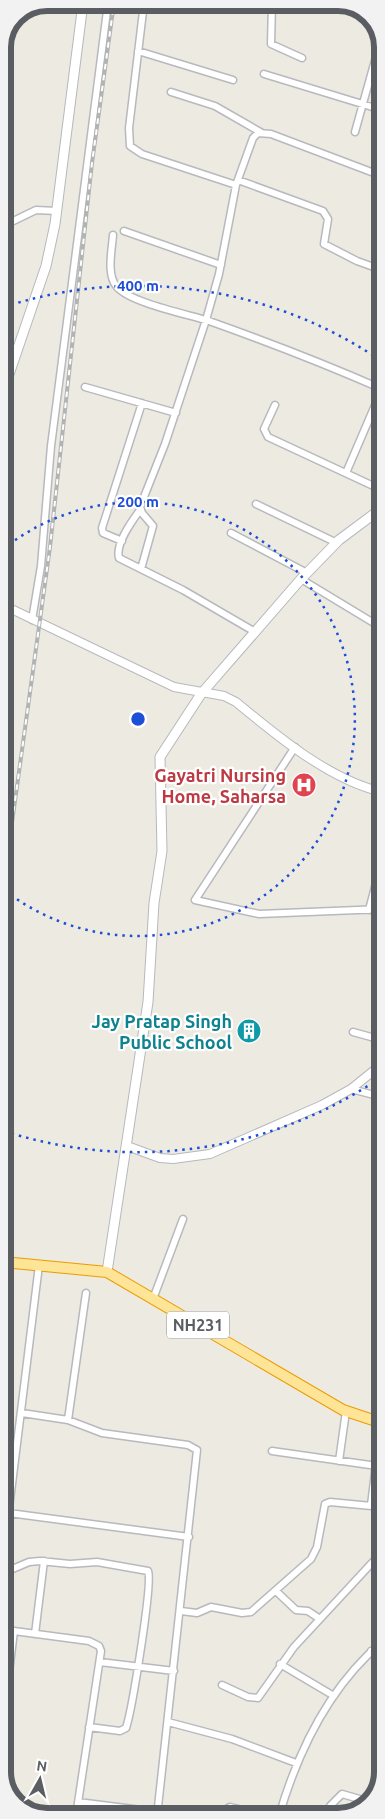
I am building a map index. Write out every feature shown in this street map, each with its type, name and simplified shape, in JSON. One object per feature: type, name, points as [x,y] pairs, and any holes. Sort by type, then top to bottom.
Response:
[{"type":"highway","name":"NH231","points":[[12,1263],[107,1272],[346,1412],[374,1420]]},
{"type":"main road","points":[[11,361],[46,266],[57,211],[82,11]]},
{"type":"main road","points":[[107,1272],[127,1146],[132,1092],[148,1002],[154,903],[162,851],[160,757],[201,694],[254,632],[304,576],[337,543],[373,516]]},
{"type":"street","points":[[32,620],[41,566],[52,437],[107,11]]},
{"type":"street","points":[[143,11],[129,128],[128,140],[130,146],[142,154],[323,211],[328,218],[324,240],[327,248],[373,266]]},
{"type":"street","points":[[272,11],[271,44],[302,58]]},
{"type":"street","points":[[138,51],[233,80]]},
{"type":"street","points":[[355,132],[361,103],[373,65]]},
{"type":"street","points":[[264,74],[373,107]]},
{"type":"street","points":[[171,92],[215,106],[262,133],[271,134],[311,148],[373,172]]},
{"type":"street","points":[[254,632],[119,558],[118,554],[122,541],[140,510],[176,413],[206,320],[221,265],[237,183],[253,138],[262,133]]},
{"type":"street","points":[[11,222],[36,210],[57,211]]},
{"type":"street","points":[[124,232],[221,265]]},
{"type":"street","points":[[112,235],[112,277],[115,285],[121,291],[137,299],[206,320],[318,361],[373,385]]},
{"type":"street","points":[[85,386],[176,413]]},
{"type":"street","points":[[122,541],[106,536],[102,528],[142,403]]},
{"type":"street","points":[[275,405],[264,429],[268,437],[373,486]]},
{"type":"street","points":[[346,473],[373,410]]},
{"type":"street","points":[[256,504],[337,543]]},
{"type":"street","points":[[140,510],[153,526],[141,569]]},
{"type":"street","points":[[231,533],[304,576],[373,622]]},
{"type":"street","points":[[11,609],[174,687],[201,694],[224,696],[236,702],[329,771],[362,787],[373,790]]},
{"type":"street","points":[[295,747],[195,900],[259,914],[374,910]]},
{"type":"street","points":[[369,910],[373,893]]},
{"type":"street","points":[[353,1032],[374,1038]]},
{"type":"street","points":[[127,1146],[160,1158],[173,1159],[210,1154],[322,1105],[350,1089],[374,1071]]},
{"type":"street","points":[[350,1089],[374,1095]]},
{"type":"street","points":[[153,1299],[183,1220]]},
{"type":"street","points":[[12,1491],[39,1265]]},
{"type":"street","points":[[68,1420],[86,1294]]},
{"type":"street","points":[[338,1461],[346,1412]]},
{"type":"street","points":[[22,1413],[68,1420],[102,1433],[195,1447],[198,1454],[158,1808]]},
{"type":"street","points":[[272,1451],[374,1466]]},
{"type":"street","points":[[181,1611],[197,1613],[210,1607],[248,1613],[307,1565],[313,1555],[325,1504],[330,1502],[371,1505],[374,1483]]},
{"type":"street","points":[[12,1513],[189,1537]]},
{"type":"street","points":[[12,1569],[29,1562],[44,1561],[76,1565],[96,1562],[148,1572],[149,1579],[137,1667],[125,1730],[89,1727]]},
{"type":"street","points":[[35,1634],[44,1561]]},
{"type":"street","points":[[222,1684],[248,1697],[258,1698],[280,1664],[374,1561]]},
{"type":"street","points":[[276,1590],[296,1610],[308,1611],[320,1619]]},
{"type":"street","points":[[12,1648],[14,1631],[94,1643],[101,1651],[77,1808]]},
{"type":"street","points":[[282,1807],[296,1763],[313,1729],[334,1696],[374,1649]]},
{"type":"street","points":[[100,1662],[174,1672]]},
{"type":"street","points":[[280,1664],[334,1696]]},
{"type":"street","points":[[168,1722],[232,1739],[296,1763]]},
{"type":"street","points":[[330,1807],[342,1794],[361,1799]]},
{"type":"street","points":[[78,1802],[116,1808]]},
{"type":"railway","points":[[11,827],[50,547],[92,163],[113,11]]},
{"type":"place","name":"Gayatri Nursing Home, Saharsa","points":[[304,785]]},
{"type":"place","name":"Jay Pratap Singh Public School","points":[[249,1031]]}]
